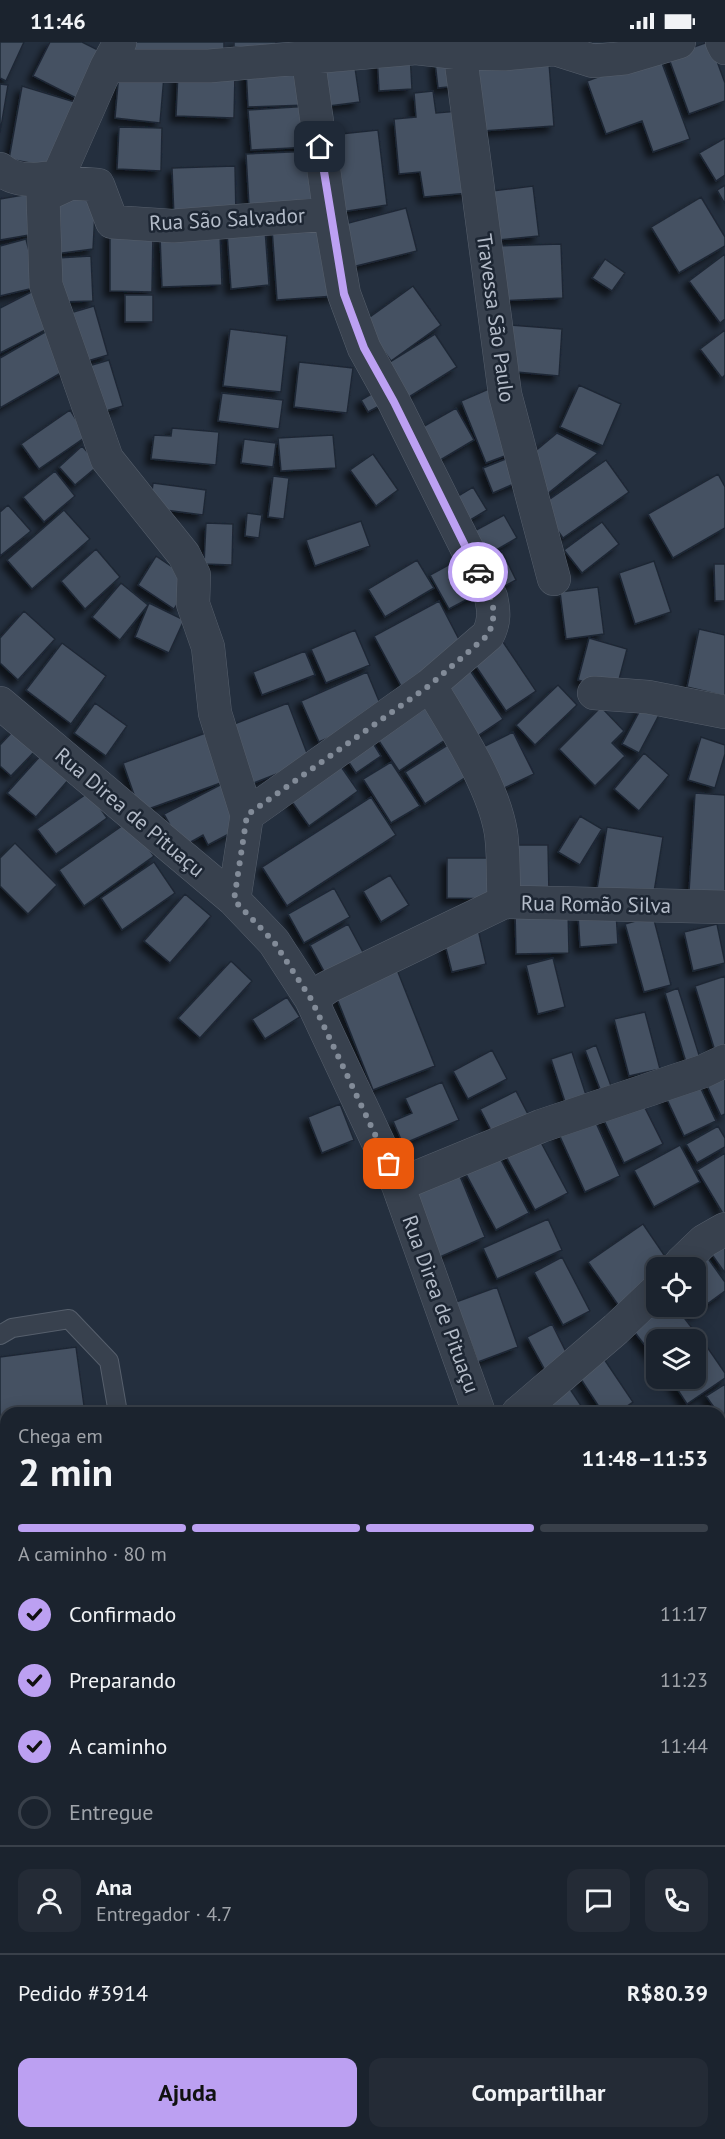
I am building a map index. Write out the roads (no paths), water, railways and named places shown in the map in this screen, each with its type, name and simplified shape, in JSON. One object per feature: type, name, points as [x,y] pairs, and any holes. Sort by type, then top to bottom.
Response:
[{"type":"street","points":[[234,900],[247,815],[214,713],[208,647],[193,604],[194,575],[184,555],[107,459],[46,285],[51,186],[114,54],[209,66],[416,48],[459,53],[504,54],[555,49],[593,61],[625,58],[679,42]]},
{"type":"street","points":[[722,42],[725,48]]},
{"type":"street","name":"Travessa São Paulo","points":[[459,53],[505,394],[554,579]]},
{"type":"street","points":[[247,815],[430,685],[488,635],[493,625],[495,612],[491,597],[394,402],[364,348],[344,294],[308,58]]},
{"type":"street","points":[[0,170],[21,181],[51,186]]},
{"type":"street","name":"Rua São Salvador","points":[[51,186],[71,183],[98,185],[112,222],[163,225],[330,214]]},
{"type":"street","points":[[430,685],[472,757],[492,802],[501,833],[504,902]]},
{"type":"street","points":[[594,693],[648,697],[725,712]]},
{"type":"street","name":"Rua Direa de Pituaçu","points":[[0,704],[234,900],[274,942],[311,999],[398,1185],[477,1407]]},
{"type":"street","name":"Rua Romão Silva","points":[[311,999],[328,987],[504,902],[725,908]]},
{"type":"street","points":[[398,1185],[541,1126],[704,1071],[725,1061]]},
{"type":"street","points":[[687,1257],[704,1241],[725,1229]]},
{"type":"street","points":[[525,1407],[646,1300]]},
{"type":"lane","points":[[0,1335],[12,1328],[69,1319],[109,1361],[117,1407]]}]
